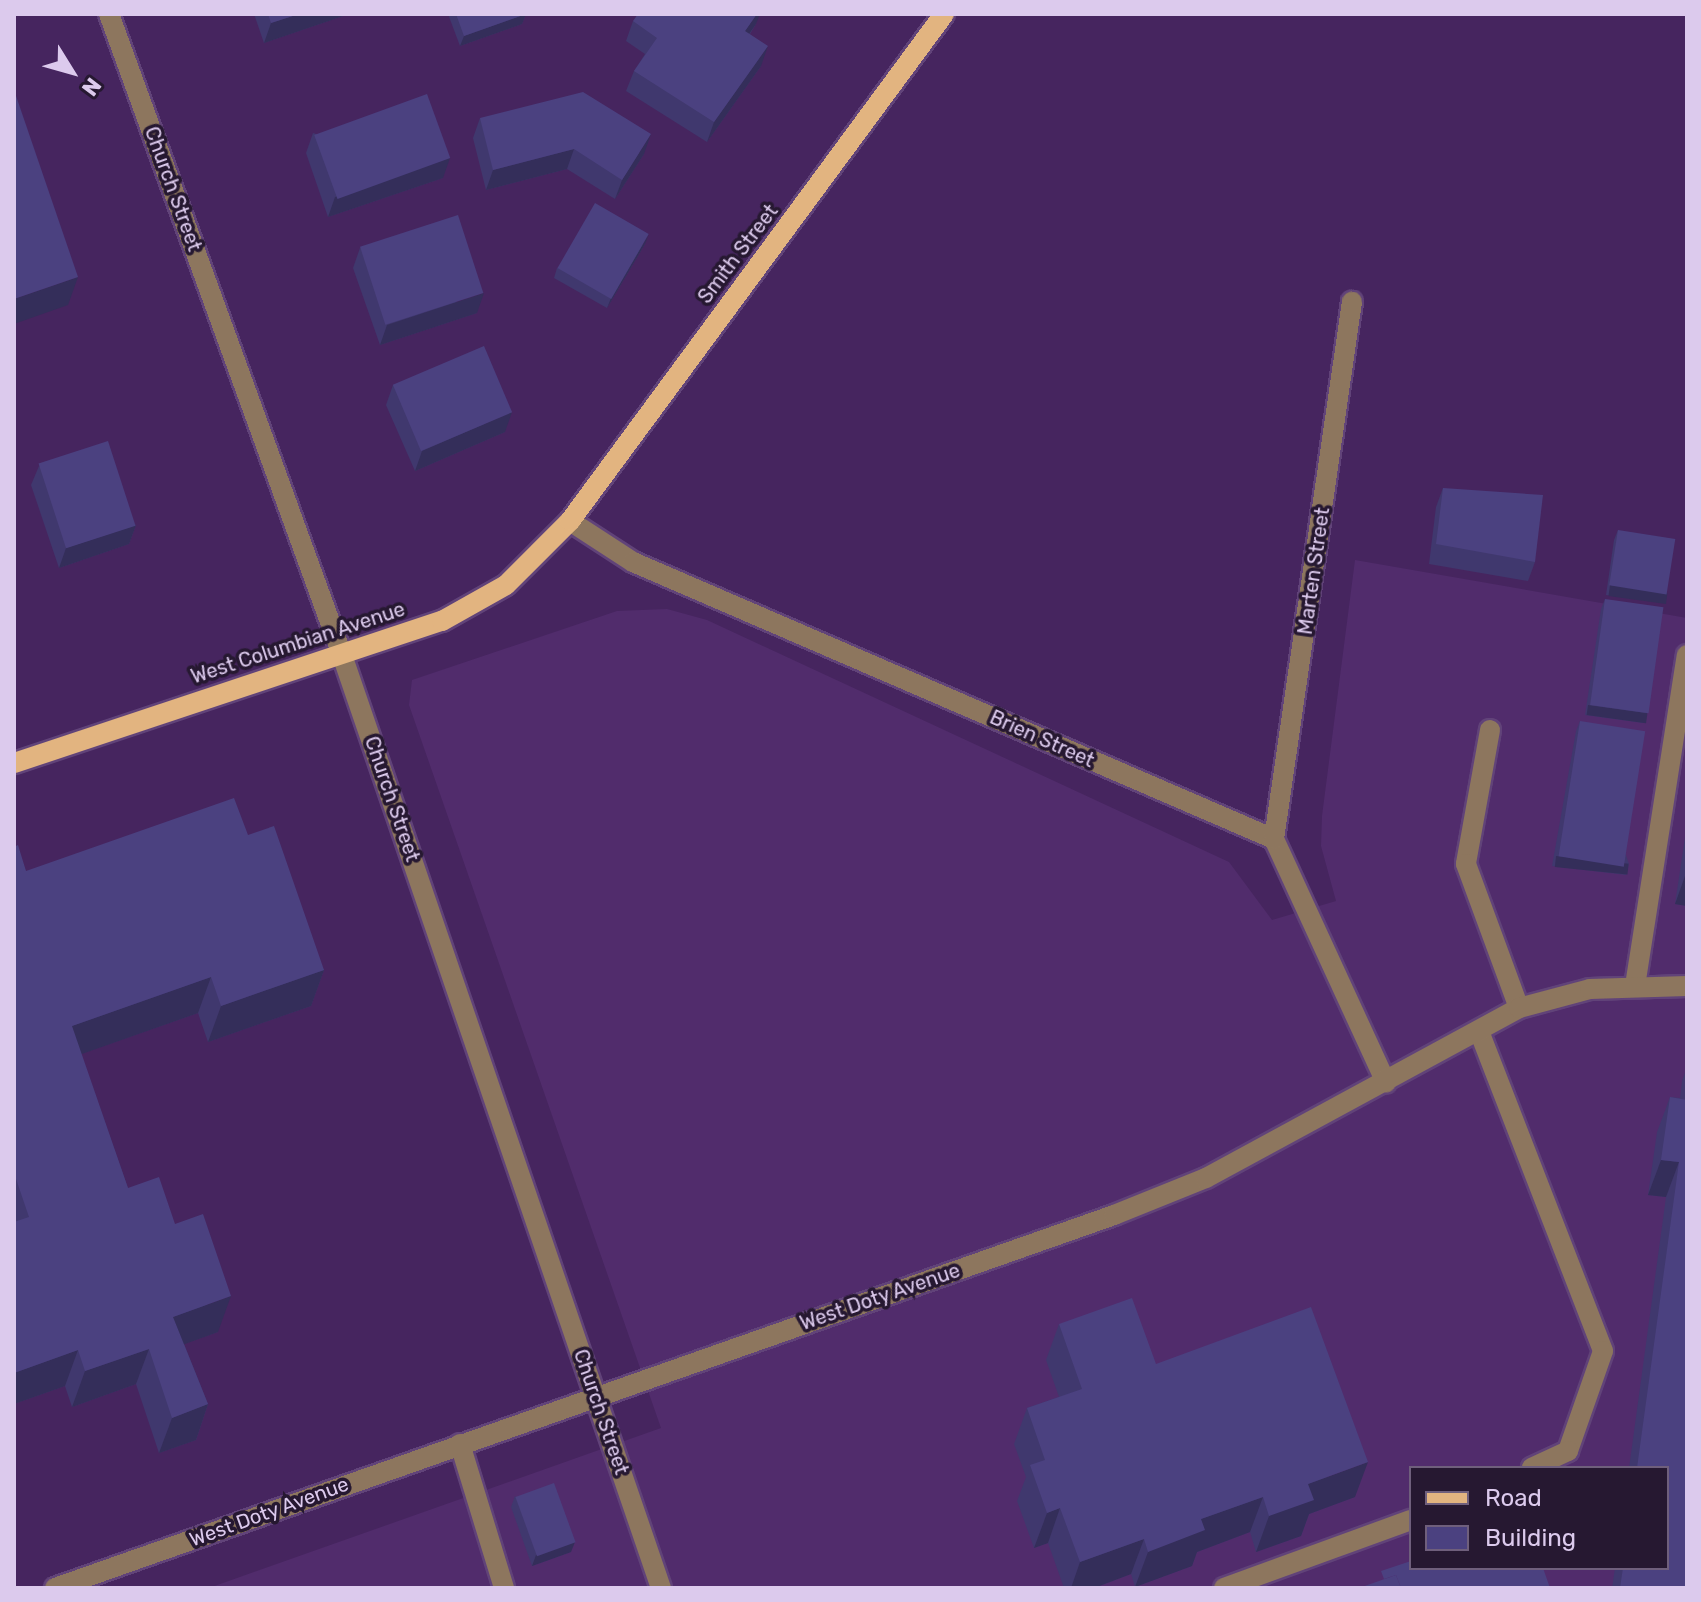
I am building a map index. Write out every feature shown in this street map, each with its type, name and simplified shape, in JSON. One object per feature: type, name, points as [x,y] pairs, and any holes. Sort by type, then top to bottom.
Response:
[{"type":"main road","name":"Smith Street","points":[[570,521],[944,14]]},
{"type":"main road","name":"West Columbian Avenue","points":[[14,763],[479,602],[570,521]]},
{"type":"street","name":"Church Street","points":[[109,14],[341,652],[661,1588]]},
{"type":"street","name":"Marten Street","points":[[1274,839],[1352,302]]},
{"type":"street","name":"Brien Street","points":[[570,521],[633,562],[1274,839]]},
{"type":"street","points":[[1635,986],[1687,655]]},
{"type":"street","points":[[1490,730],[1466,864],[1519,1008]]},
{"type":"street","points":[[1274,839],[1386,1083]]},
{"type":"street","name":"West Doty Avenue","points":[[55,1588],[1166,1194],[1386,1083],[1519,1008],[1590,989],[1687,986]]},
{"type":"street","points":[[1479,1031],[1603,1351],[1568,1451],[1536,1466]]},
{"type":"street","points":[[460,1444],[503,1584]]},
{"type":"street","points":[[1224,1588],[1409,1521]]},
{"type":"shaded area","points":[[1355,560],[1687,618],[1687,1588],[209,1588],[661,1428],[409,705],[412,680],[617,611],[667,609],[707,620],[1229,862],[1272,920],[1336,901],[1321,846],[1322,816]]},
{"type":"building","points":[[268,14],[299,14],[271,23]]},
{"type":"building","points":[[456,14],[526,14],[464,36]]},
{"type":"building","points":[[638,14],[757,14],[745,31],[768,46],[714,122],[634,71],[657,38],[633,21]]},
{"type":"building","points":[[14,90],[78,277],[14,299]]},
{"type":"building","points":[[583,92],[651,134],[622,180],[574,149],[493,170],[480,118]]},
{"type":"building","points":[[427,94],[450,158],[337,199],[314,135]]},
{"type":"building","points":[[595,203],[649,234],[611,299],[558,268]]},
{"type":"building","points":[[458,215],[483,293],[385,325],[360,247]]},
{"type":"building","points":[[484,346],[512,412],[421,451],[393,385]]},
{"type":"building","points":[[108,441],[136,526],[66,548],[39,464]]},
{"type":"building","points":[[1443,488],[1543,495],[1535,562],[1436,544]]},
{"type":"building","points":[[1618,530],[1675,539],[1667,594],[1609,585]]},
{"type":"building","points":[[1605,599],[1663,607],[1649,713],[1590,705]]},
{"type":"building","points":[[1580,721],[1645,731],[1624,867],[1559,856]]},
{"type":"building","points":[[234,798],[248,835],[274,826],[324,970],[221,1006],[211,977],[72,1026],[128,1188],[159,1177],[175,1224],[203,1214],[231,1296],[173,1317],[208,1404],[172,1418],[149,1349],[85,1371],[78,1350],[14,1373],[14,1222],[29,1217],[14,1173],[14,847],[18,845],[26,871]]},
{"type":"building","points":[[1670,1097],[1687,1100],[1687,1588],[1620,1588],[1623,1570],[1669,1570],[1669,1466],[1637,1466],[1679,1162],[1661,1160]]},
{"type":"building","points":[[1132,1298],[1156,1364],[1311,1307],[1368,1462],[1308,1484],[1314,1500],[1269,1516],[1263,1497],[1201,1519],[1205,1530],[1148,1552],[1144,1539],[1080,1562],[1060,1508],[1047,1513],[1030,1465],[1045,1460],[1027,1408],[1082,1389],[1059,1324]]},
{"type":"building","points":[[554,1483],[576,1542],[537,1556],[515,1497]]},
{"type":"building","points":[[1409,1562],[1409,1570],[1544,1570],[1550,1588],[1401,1588],[1396,1575],[1384,1579],[1381,1571]]},
{"type":"building","points":[[1396,1575],[1401,1588],[1359,1588]]}]
